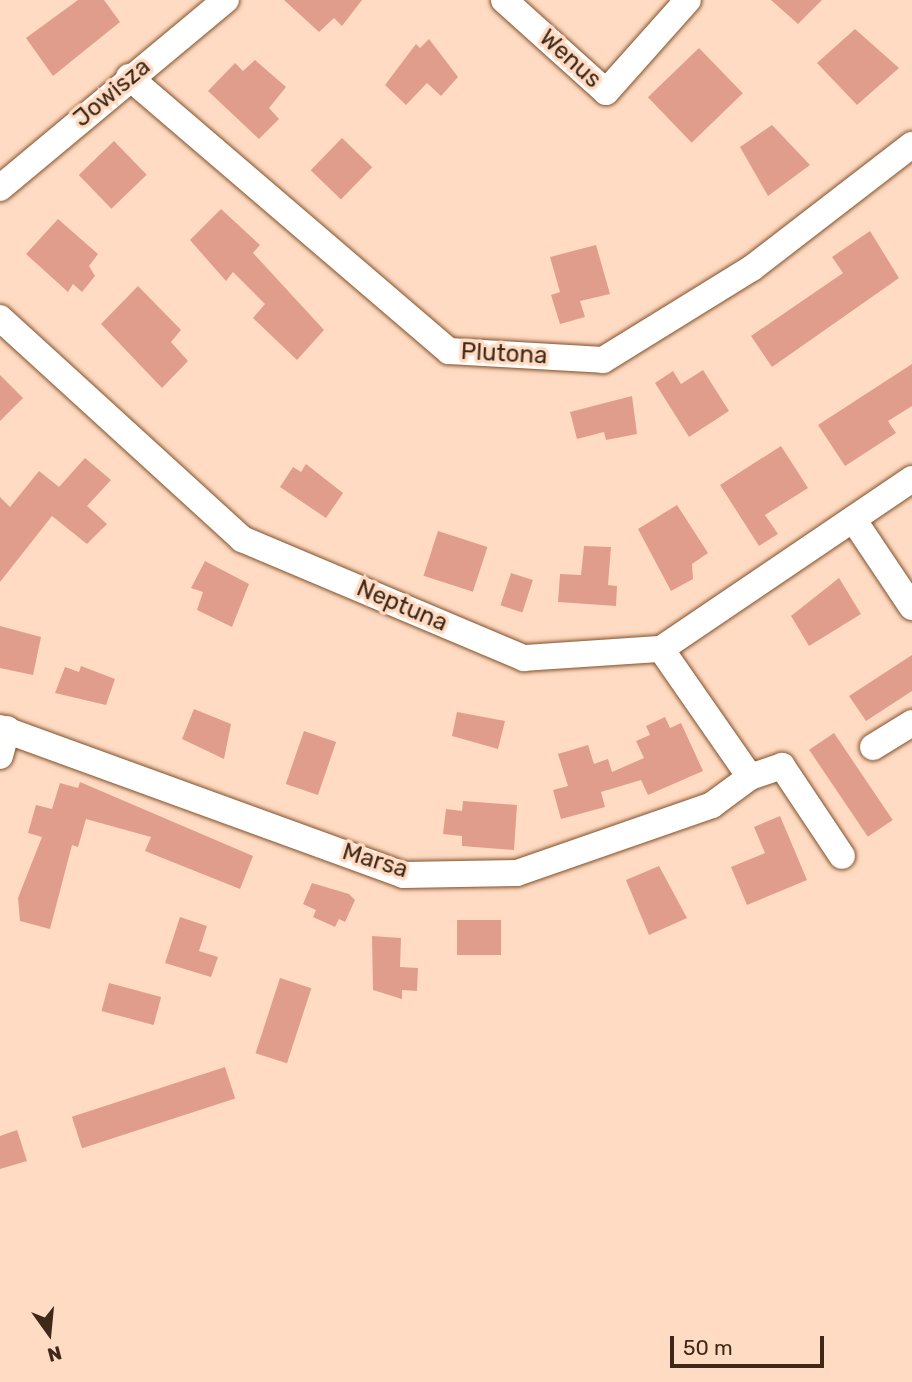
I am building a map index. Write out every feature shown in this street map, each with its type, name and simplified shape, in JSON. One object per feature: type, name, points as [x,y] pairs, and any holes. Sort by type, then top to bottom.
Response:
[{"type":"street","name":"Jowisza","points":[[0,188],[129,77],[226,0]]},
{"type":"street","name":"Wenus","points":[[504,0],[606,92],[688,0]]},
{"type":"street","name":"Plutona","points":[[129,77],[449,351],[603,360],[752,268],[912,145]]},
{"type":"street","name":"Neptuna","points":[[0,318],[242,539],[524,658],[661,649]]},
{"type":"street","points":[[750,777],[661,649],[912,479]]},
{"type":"street","points":[[853,519],[912,607]]},
{"type":"street","points":[[873,747],[912,723]]},
{"type":"street","points":[[0,756],[4,729]]},
{"type":"street","name":"Marsa","points":[[4,729],[403,874],[517,873],[712,806],[750,777],[782,766],[842,856]]},
{"type":"building","points":[[78,0],[104,0],[120,22],[53,76],[26,38]]},
{"type":"building","points":[[284,0],[362,0],[342,26],[334,18],[319,32]]},
{"type":"building","points":[[771,0],[822,0],[798,24]]},
{"type":"building","points":[[855,29],[899,68],[857,105],[817,63]]},
{"type":"building","points":[[429,39],[458,77],[441,96],[427,83],[406,105],[385,85],[416,44],[420,48]]},
{"type":"building","points":[[699,48],[743,93],[692,143],[648,97]]},
{"type":"building","points":[[255,60],[286,87],[269,108],[279,119],[259,139],[208,91],[235,63],[243,71]]},
{"type":"building","points":[[772,125],[810,165],[768,196],[740,147]]},
{"type":"building","points":[[342,138],[372,167],[341,200],[311,170]]},
{"type":"building","points":[[114,141],[147,175],[111,209],[79,175]]},
{"type":"building","points":[[221,209],[260,245],[253,253],[324,330],[297,360],[253,318],[265,304],[233,272],[226,281],[190,240]]},
{"type":"building","points":[[58,219],[98,254],[89,266],[95,276],[82,292],[73,284],[68,292],[26,254]]},
{"type":"building","points":[[870,231],[899,278],[772,367],[751,336],[843,273],[832,257]]},
{"type":"building","points":[[596,245],[610,294],[580,301],[585,317],[560,324],[551,295],[560,292],[550,257]]},
{"type":"building","points":[[138,286],[181,330],[171,342],[188,361],[162,388],[101,324]]},
{"type":"building","points":[[912,364],[912,406],[888,421],[896,433],[845,466],[818,425]]},
{"type":"building","points":[[703,370],[729,411],[689,437],[655,383],[673,371],[681,384]]},
{"type":"building","points":[[0,375],[23,398],[0,421]]},
{"type":"building","points":[[632,396],[637,434],[606,440],[604,432],[577,439],[570,412]]},
{"type":"building","points":[[781,446],[808,488],[765,515],[778,534],[759,546],[720,485]]},
{"type":"building","points":[[85,458],[111,480],[87,506],[107,524],[87,544],[52,516],[0,582],[0,497],[10,507],[39,471],[59,487]]},
{"type":"building","points":[[306,464],[343,493],[326,518],[280,487],[293,467],[301,472]]},
{"type":"building","points":[[677,505],[708,553],[692,564],[693,579],[671,591],[638,529]]},
{"type":"building","points":[[438,531],[487,547],[473,592],[423,576]]},
{"type":"building","points":[[584,546],[611,547],[608,585],[617,586],[616,606],[558,602],[560,574],[581,575]]},
{"type":"building","points":[[205,561],[249,584],[232,627],[197,610],[203,592],[191,588]]},
{"type":"building","points":[[511,573],[533,580],[522,612],[500,605]]},
{"type":"building","points":[[839,578],[861,614],[809,646],[791,616]]},
{"type":"building","points":[[0,626],[41,637],[33,675],[0,668]]},
{"type":"building","points":[[912,655],[912,691],[866,721],[849,696]]},
{"type":"building","points":[[81,666],[115,679],[106,705],[55,693],[65,667],[79,672]]},
{"type":"building","points":[[194,709],[231,724],[224,759],[182,739]]},
{"type":"building","points":[[457,712],[505,721],[498,749],[452,736]]},
{"type":"building","points":[[665,717],[670,728],[681,723],[703,771],[648,795],[641,780],[601,792],[605,807],[561,819],[553,790],[568,786],[558,754],[588,745],[594,764],[608,759],[612,772],[644,758],[636,741],[650,735],[646,726]]},
{"type":"building","points":[[304,731],[336,742],[318,795],[286,784]]},
{"type":"building","points":[[834,733],[893,820],[868,837],[809,750]]},
{"type":"building","points":[[80,782],[253,856],[240,889],[145,851],[151,837],[86,819],[78,847],[72,845],[50,929],[20,921],[18,898],[42,837],[28,833],[36,805],[52,809],[60,783],[78,788]]},
{"type":"building","points":[[463,801],[517,805],[514,850],[462,846],[462,836],[443,834],[446,809],[462,811]]},
{"type":"building","points":[[780,816],[807,880],[747,905],[731,867],[765,853],[754,827]]},
{"type":"building","points":[[659,866],[687,918],[649,935],[626,880]]},
{"type":"building","points":[[312,883],[349,894],[355,900],[345,922],[339,919],[335,927],[313,917],[316,910],[303,904]]},
{"type":"building","points":[[180,917],[207,926],[199,951],[218,957],[211,977],[165,963]]},
{"type":"building","points":[[457,920],[501,920],[501,955],[457,955]]},
{"type":"building","points":[[372,936],[401,938],[400,967],[418,968],[417,991],[402,990],[402,999],[373,990]]},
{"type":"building","points":[[280,978],[311,988],[287,1063],[256,1053]]},
{"type":"building","points":[[109,983],[161,997],[154,1025],[101,1011]]},
{"type":"building","points":[[225,1067],[235,1098],[82,1148],[72,1117]]},
{"type":"building","points":[[17,1130],[27,1161],[0,1169],[0,1136]]}]
